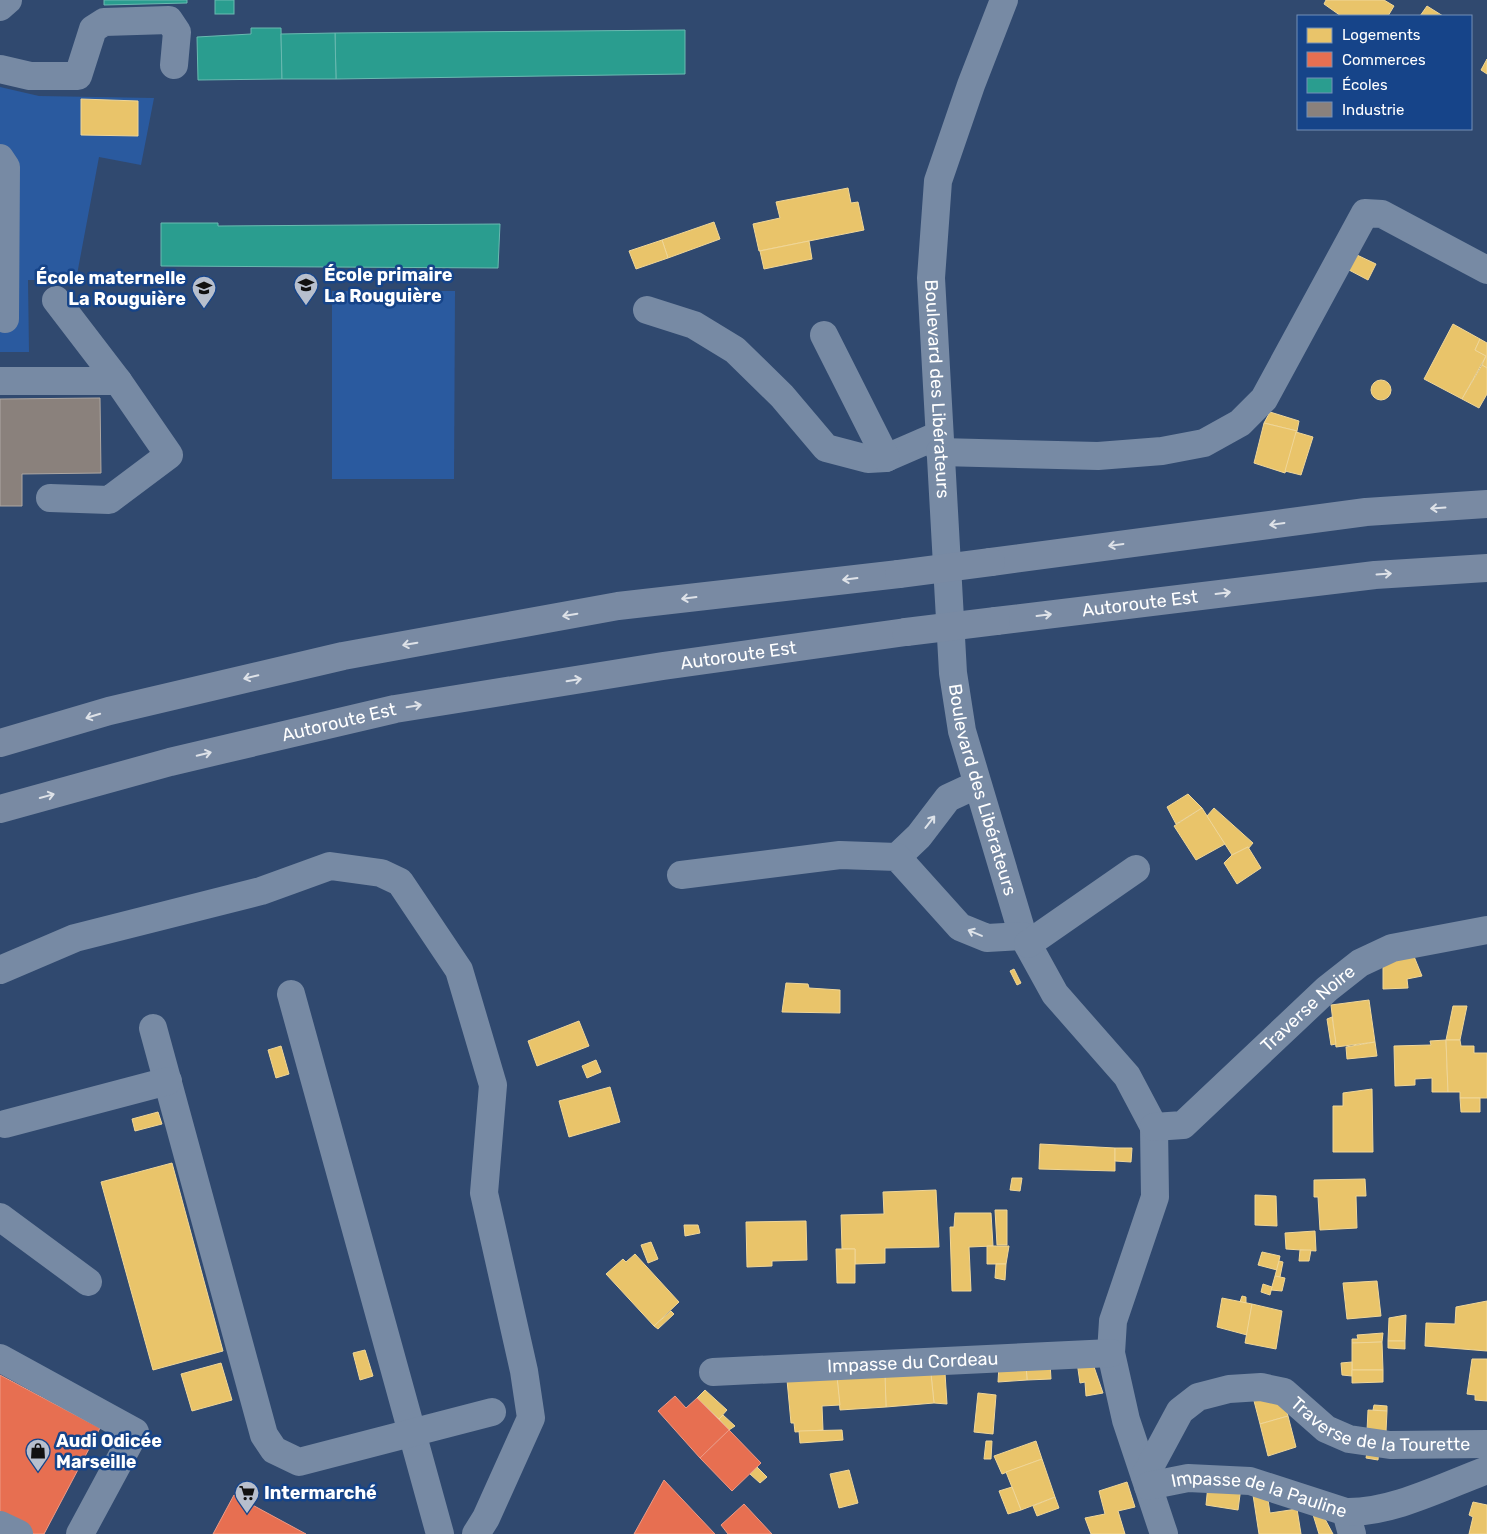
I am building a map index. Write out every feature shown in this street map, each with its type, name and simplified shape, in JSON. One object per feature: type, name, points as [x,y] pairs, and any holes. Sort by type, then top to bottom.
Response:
[{"type":"highway","points":[[0,743],[109,711],[343,656],[618,606],[899,574],[1366,512],[1487,504]]},
{"type":"highway","name":"Autoroute Est","points":[[0,809],[170,762],[395,709],[663,666],[906,632],[1375,575],[1487,568]]},
{"type":"street","points":[[0,7],[8,0]]},
{"type":"street","name":"Boulevard des Libérateurs","points":[[1004,0],[971,85],[938,182],[931,278],[939,443],[954,672],[962,731],[976,785],[1025,940],[1055,994],[1127,1076],[1154,1127],[1155,1197],[1114,1321],[1111,1353],[1126,1420],[1164,1534]]},
{"type":"street","points":[[0,69],[30,76],[78,76],[93,28],[104,22],[113,21],[169,20],[177,32],[174,65]]},
{"type":"street","points":[[0,158],[6,167],[5,319]]},
{"type":"street","points":[[647,310],[694,325],[735,350],[782,396],[826,448],[868,459],[886,458],[939,443],[1098,456],[1162,451],[1204,443],[1240,423],[1264,398],[1365,213],[1382,214],[1487,270]]},
{"type":"street","points":[[50,498],[109,500],[169,455],[118,381],[56,300]]},
{"type":"street","points":[[824,335],[886,458]]},
{"type":"street","points":[[0,381],[118,381]]},
{"type":"street","points":[[681,875],[840,855],[897,857],[919,836],[948,798],[976,785]]},
{"type":"street","points":[[897,857],[960,927],[987,938],[1025,940],[1136,869]]},
{"type":"street","points":[[0,970],[75,938],[261,892],[330,866],[380,873],[400,882],[460,970],[493,1085],[484,1193],[524,1371],[532,1418],[486,1518],[476,1534]]},
{"type":"street","name":"Traverse Noire","points":[[1154,1127],[1183,1125],[1327,989],[1360,963],[1392,948],[1481,937]]},
{"type":"street","points":[[292,994],[440,1534]]},
{"type":"street","points":[[153,1028],[264,1435],[274,1450],[299,1462],[492,1412]]},
{"type":"street","points":[[5,1124],[168,1081]]},
{"type":"street","points":[[0,1217],[88,1282]]},
{"type":"street","name":"Impasse du Cordeau","points":[[713,1372],[1111,1353]]},
{"type":"street","points":[[0,1358],[135,1432],[80,1534]]},
{"type":"street","name":"Traverse de la Tourette","points":[[1147,1481],[1180,1411],[1198,1397],[1229,1389],[1261,1387],[1284,1392],[1326,1429],[1349,1439],[1390,1445],[1487,1444]]},
{"type":"street","points":[[1349,1523],[1365,1512],[1417,1496],[1487,1470]]},
{"type":"street","name":"Impasse de la Pauline","points":[[1147,1481],[1188,1478],[1250,1481],[1349,1523]]},
{"type":"street","points":[[0,1525],[19,1534]]},
{"type":"shaded area","points":[[0,87],[39,96],[154,98],[141,165],[99,157],[76,280],[28,280],[29,352],[0,352]]},
{"type":"shaded area","points":[[332,291],[455,291],[454,479],[332,479]]},
{"type":"building: Logements","points":[[1326,0],[1384,0],[1394,6],[1389,15],[1340,15],[1324,4]]},
{"type":"building: Logements","points":[[1427,6],[1441,15],[1421,15]]},
{"type":"building: Logements","points":[[1487,59],[1487,74],[1481,70]]},
{"type":"building: Logements","points":[[81,99],[138,101],[138,136],[81,135]]},
{"type":"building: Logements","points":[[848,188],[851,203],[858,202],[864,230],[759,251],[753,224],[780,218],[776,202]]},
{"type":"building: Logements","points":[[714,222],[720,239],[668,258],[662,240]]},
{"type":"building: Logements","points":[[662,240],[668,258],[636,269],[629,251]]},
{"type":"building: Logements","points":[[809,241],[812,259],[764,269],[760,251]]},
{"type":"building: Logements","points":[[1357,255],[1376,264],[1368,280],[1349,270]]},
{"type":"building: Logements","points":[[1453,324],[1480,339],[1475,350],[1486,356],[1462,399],[1424,379]]},
{"type":"building: Logements","points":[[1480,339],[1487,343],[1487,368],[1482,365],[1486,356],[1475,350]]},
{"type":"building: Logements","points":[[1482,365],[1487,368],[1487,394],[1479,408],[1462,399]]},
{"type":"building: Logements","points":[[1381,380],[1388,383],[1391,390],[1388,397],[1381,400],[1374,397],[1371,390],[1374,383]]},
{"type":"building: Logements","points":[[1270,412],[1299,421],[1297,431],[1264,423]]},
{"type":"building: Logements","points":[[1264,423],[1297,431],[1285,473],[1254,463]]},
{"type":"building: Logements","points":[[1296,432],[1313,437],[1301,475],[1285,471]]},
{"type":"building: Logements","points":[[1188,794],[1202,808],[1176,824],[1167,807]]},
{"type":"building: Logements","points":[[1202,808],[1225,844],[1196,860],[1174,826]]},
{"type":"building: Logements","points":[[1214,808],[1253,843],[1248,849],[1248,847],[1232,855],[1207,816]]},
{"type":"building: Logements","points":[[1248,847],[1261,868],[1237,884],[1224,863],[1232,855]]},
{"type":"building: Logements","points":[[1413,954],[1422,976],[1407,979],[1408,988],[1383,989],[1383,961]]},
{"type":"building: Logements","points":[[1014,969],[1021,983],[1017,985],[1010,971]]},
{"type":"building: Logements","points":[[786,983],[808,984],[809,988],[840,990],[840,1013],[782,1012]]},
{"type":"building: Logements","points":[[1369,1000],[1375,1042],[1336,1047],[1331,1005]]},
{"type":"building: Logements","points":[[1453,1006],[1467,1006],[1460,1040],[1446,1040]]},
{"type":"building: Logements","points":[[1332,1017],[1336,1044],[1331,1045],[1327,1019]]},
{"type":"building: Logements","points":[[579,1021],[589,1046],[537,1066],[528,1041]]},
{"type":"building: Logements","points":[[1446,1040],[1448,1092],[1432,1092],[1432,1078],[1415,1079],[1415,1085],[1395,1086],[1394,1046],[1431,1045],[1430,1041]]},
{"type":"building: Logements","points":[[1446,1040],[1460,1040],[1461,1046],[1474,1046],[1474,1053],[1487,1053],[1487,1098],[1460,1098],[1460,1092],[1448,1092]]},
{"type":"building: Logements","points":[[1375,1042],[1377,1056],[1347,1059],[1346,1047]]},
{"type":"building: Logements","points":[[281,1046],[289,1074],[276,1078],[268,1050]]},
{"type":"building: Logements","points":[[596,1060],[601,1072],[587,1078],[582,1066]]},
{"type":"building: Logements","points":[[610,1087],[620,1122],[569,1137],[559,1101]]},
{"type":"building: Logements","points":[[1372,1089],[1373,1152],[1333,1152],[1333,1106],[1343,1106],[1343,1093]]},
{"type":"building: Logements","points":[[1460,1098],[1480,1098],[1480,1112],[1461,1112]]},
{"type":"building: Logements","points":[[158,1112],[162,1124],[135,1131],[132,1119]]},
{"type":"building: Logements","points":[[1040,1144],[1115,1148],[1115,1171],[1039,1169]]},
{"type":"building: Logements","points":[[1115,1148],[1132,1148],[1131,1162],[1115,1161]]},
{"type":"building: Logements","points":[[172,1163],[223,1351],[153,1370],[101,1182]]},
{"type":"building: Logements","points":[[1012,1178],[1022,1178],[1020,1191],[1010,1190]]},
{"type":"building: Logements","points":[[1365,1179],[1366,1196],[1356,1196],[1357,1228],[1320,1230],[1318,1197],[1314,1197],[1314,1180]]},
{"type":"building: Logements","points":[[936,1190],[939,1247],[885,1248],[885,1263],[855,1264],[855,1249],[842,1249],[841,1215],[884,1214],[883,1192]]},
{"type":"building: Logements","points":[[1255,1195],[1276,1196],[1277,1226],[1255,1225]]},
{"type":"building: Logements","points":[[995,1210],[1007,1210],[1007,1245],[997,1245]]},
{"type":"building: Logements","points":[[955,1213],[991,1213],[993,1246],[969,1247],[971,1291],[952,1291],[950,1227],[954,1227]]},
{"type":"building: Logements","points":[[806,1221],[807,1260],[772,1261],[772,1266],[747,1267],[746,1222]]},
{"type":"building: Logements","points":[[684,1225],[698,1225],[700,1233],[685,1236]]},
{"type":"building: Logements","points":[[1315,1231],[1316,1251],[1286,1249],[1285,1233]]},
{"type":"building: Logements","points":[[651,1242],[658,1259],[648,1263],[641,1245]]},
{"type":"building: Logements","points":[[987,1246],[1009,1246],[1006,1264],[987,1264]]},
{"type":"building: Logements","points":[[836,1249],[855,1249],[855,1283],[837,1283]]},
{"type":"building: Logements","points":[[1300,1250],[1311,1250],[1309,1261],[1299,1261]]},
{"type":"building: Logements","points":[[1262,1252],[1280,1256],[1277,1270],[1258,1265]]},
{"type":"building: Logements","points":[[635,1254],[679,1302],[654,1326],[606,1274],[623,1259],[626,1262]]},
{"type":"building: Logements","points":[[1279,1261],[1283,1262],[1280,1277],[1275,1276]]},
{"type":"building: Logements","points":[[996,1264],[1006,1264],[1005,1280],[995,1278]]},
{"type":"building: Logements","points":[[1275,1276],[1285,1278],[1282,1291],[1271,1290]]},
{"type":"building: Logements","points":[[1377,1281],[1381,1316],[1347,1319],[1343,1283]]},
{"type":"building: Logements","points":[[1263,1284],[1272,1287],[1270,1295],[1261,1292]]},
{"type":"building: Logements","points":[[1242,1296],[1246,1297],[1246,1303],[1240,1302]]},
{"type":"building: Logements","points":[[1222,1298],[1252,1304],[1247,1335],[1217,1327]]},
{"type":"building: Logements","points":[[1487,1301],[1487,1351],[1425,1346],[1426,1323],[1455,1324],[1456,1307]]},
{"type":"building: Logements","points":[[1252,1304],[1282,1311],[1276,1349],[1245,1343]]},
{"type":"building: Logements","points":[[671,1311],[674,1314],[658,1329],[654,1326]]},
{"type":"building: Logements","points":[[1406,1315],[1405,1341],[1388,1341],[1389,1318]]},
{"type":"building: Logements","points":[[1383,1333],[1382,1342],[1352,1343],[1352,1339],[1358,1339],[1357,1335]]},
{"type":"building: Logements","points":[[1388,1341],[1405,1341],[1405,1349],[1388,1348]]},
{"type":"building: Logements","points":[[1382,1342],[1383,1370],[1352,1370],[1352,1343]]},
{"type":"building: Logements","points":[[365,1350],[373,1376],[360,1380],[353,1353]]},
{"type":"building: Logements","points":[[1472,1359],[1487,1359],[1487,1401],[1475,1400],[1475,1395],[1467,1394]]},
{"type":"building: Logements","points":[[1092,1361],[1103,1393],[1086,1396],[1085,1382],[1080,1383],[1077,1362]]},
{"type":"building: Logements","points":[[1352,1362],[1352,1376],[1342,1375],[1341,1363]]},
{"type":"building: Logements","points":[[221,1363],[232,1400],[192,1411],[181,1374]]},
{"type":"building: Logements","points":[[1050,1363],[1051,1379],[1027,1380],[1026,1364]]},
{"type":"building: Logements","points":[[1026,1364],[1027,1380],[998,1382],[999,1365]]},
{"type":"building: Logements","points":[[1352,1370],[1383,1370],[1383,1382],[1352,1383]]},
{"type":"building: Logements","points":[[945,1373],[947,1404],[934,1403],[931,1374]]},
{"type":"building: Logements","points":[[931,1374],[934,1403],[886,1407],[885,1375]]},
{"type":"building: Logements","points":[[885,1375],[886,1407],[840,1410],[837,1377]]},
{"type":"building: Logements","points":[[837,1377],[840,1405],[822,1406],[823,1430],[795,1432],[794,1423],[791,1423],[787,1380]]},
{"type":"building: Logements","points":[[705,1390],[727,1410],[719,1419],[697,1398]]},
{"type":"building: Logements","points":[[978,1393],[996,1395],[993,1434],[974,1432]]},
{"type":"building: Logements","points":[[1253,1397],[1285,1405],[1288,1416],[1260,1424]]},
{"type":"building: Logements","points":[[1374,1405],[1387,1406],[1387,1411],[1373,1410]]},
{"type":"building: Logements","points":[[1368,1410],[1387,1411],[1386,1432],[1367,1431]]},
{"type":"building: Logements","points":[[723,1415],[735,1426],[729,1430],[719,1419]]},
{"type":"building: Logements","points":[[1288,1416],[1296,1447],[1268,1456],[1260,1424]]},
{"type":"building: Logements","points":[[842,1430],[843,1440],[800,1443],[799,1431]]},
{"type":"building: Logements","points":[[986,1441],[992,1441],[991,1459],[984,1459]]},
{"type":"building: Logements","points":[[1036,1441],[1042,1459],[1002,1474],[994,1456]]},
{"type":"building: Logements","points":[[1368,1447],[1379,1449],[1378,1460],[1366,1458]]},
{"type":"building: Logements","points":[[1042,1459],[1055,1497],[1021,1510],[1006,1472]]},
{"type":"building: Logements","points":[[757,1467],[767,1477],[760,1483],[750,1474]]},
{"type":"building: Logements","points":[[849,1470],[858,1503],[839,1508],[830,1474]]},
{"type":"building: Logements","points":[[1127,1482],[1135,1507],[1118,1511],[1125,1534],[1091,1534],[1085,1518],[1105,1514],[1099,1491]]},
{"type":"building: Logements","points":[[1208,1485],[1241,1487],[1238,1510],[1206,1505]]},
{"type":"building: Logements","points":[[1012,1487],[1021,1510],[1008,1514],[999,1491]]},
{"type":"building: Logements","points":[[1267,1493],[1270,1513],[1297,1509],[1301,1534],[1259,1534],[1253,1495]]},
{"type":"building: Logements","points":[[1055,1497],[1059,1508],[1037,1516],[1033,1506]]},
{"type":"building: Logements","points":[[1473,1502],[1487,1505],[1487,1534],[1469,1534],[1473,1517],[1469,1515]]},
{"type":"building: Logements","points":[[1311,1508],[1325,1519],[1333,1534],[1319,1534]]},
{"type":"building: Commerces","name":"Audi Odicée Marseille","points":[[0,1375],[100,1428],[44,1534],[34,1534],[0,1516]]},
{"type":"building: Commerces","points":[[675,1396],[686,1408],[697,1398],[729,1430],[700,1458],[658,1411]]},
{"type":"building: Commerces","points":[[729,1430],[761,1463],[732,1491],[700,1458]]},
{"type":"building: Commerces","points":[[664,1480],[715,1534],[634,1534]]},
{"type":"building: Commerces","name":"Intermarché","points":[[234,1495],[306,1534],[213,1534]]},
{"type":"building: Commerces","points":[[744,1504],[772,1534],[728,1534],[721,1525]]},
{"type":"building: Écoles","points":[[104,0],[187,0],[187,3],[104,5]]},
{"type":"building: Écoles","points":[[215,0],[234,0],[234,14],[215,14]]},
{"type":"building: Écoles","points":[[251,28],[281,28],[282,79],[198,80],[197,37],[251,34]]},
{"type":"building: Écoles","points":[[685,30],[685,74],[336,79],[335,33]]},
{"type":"building: Écoles","points":[[335,33],[336,79],[282,79],[281,34]]},
{"type":"building: Écoles","points":[[161,223],[218,223],[218,226],[500,224],[498,268],[161,266]]},
{"type":"building: Industrie","points":[[100,398],[101,473],[22,474],[22,506],[0,506],[0,399]]},
{"type":"place","name":"École primaire La Rouguière","points":[[306,306]]},
{"type":"place","name":"École maternelle La Rouguière","points":[[204,309]]},
{"type":"place","name":"Audi Odicée Marseille","points":[[38,1472]]},
{"type":"place","name":"Intermarché","points":[[247,1514]]}]
